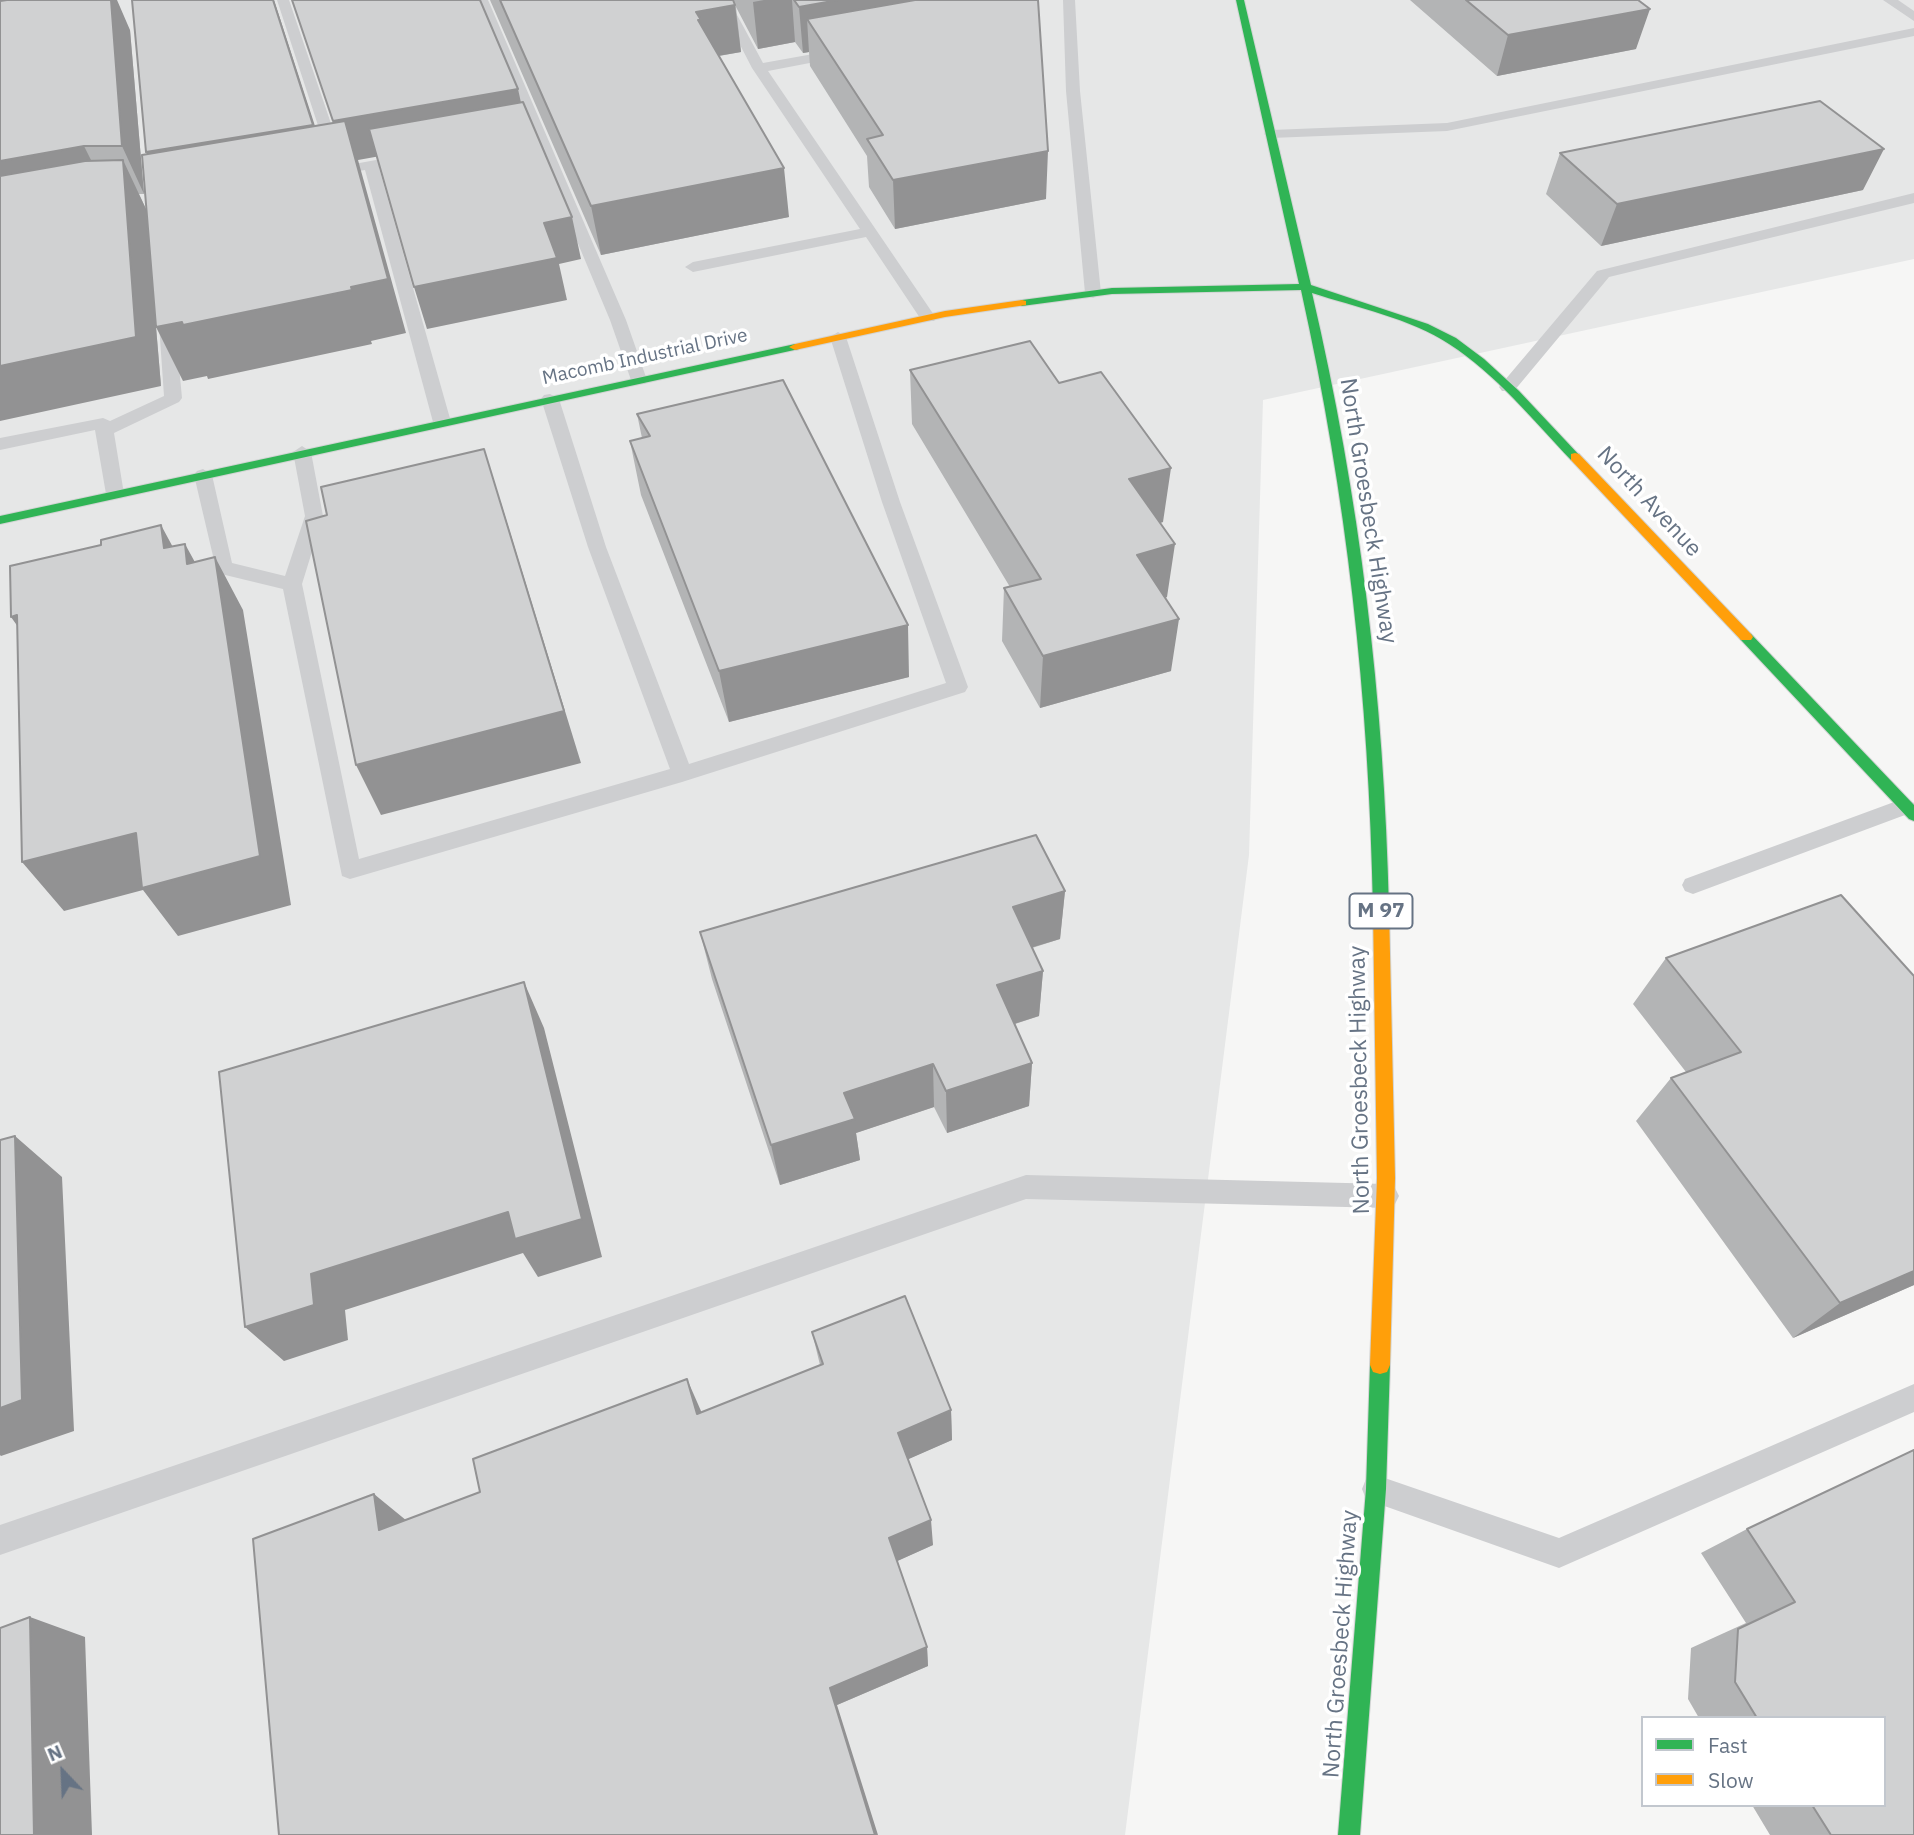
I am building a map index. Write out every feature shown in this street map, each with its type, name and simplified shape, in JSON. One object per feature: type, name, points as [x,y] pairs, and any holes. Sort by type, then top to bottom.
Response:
[{"type":"main road","name":"North Groesbeck Highway","points":[[1240,0],[1306,287],[1347,491],[1367,646],[1379,814],[1386,1196],[1376,1489],[1349,1835]]},
{"type":"main road","name":"Macomb Industrial Drive","points":[[0,520],[302,452],[928,318],[1093,293],[1177,288],[1306,287]]},
{"type":"main road","name":"North Avenue","points":[[1306,287],[1424,326],[1452,340],[1508,387],[1910,810]]},
{"type":"lane","points":[[283,0],[340,171]]},
{"type":"lane","points":[[482,0],[533,136],[618,320],[639,380]]},
{"type":"lane","points":[[723,0],[759,68],[928,318]]},
{"type":"lane","points":[[1069,0],[1073,91],[1093,293]]},
{"type":"lane","points":[[1889,0],[1914,17]]},
{"type":"lane","points":[[1271,135],[1447,127],[1914,32]]},
{"type":"lane","points":[[759,68],[853,51]]},
{"type":"lane","points":[[314,175],[423,156]]},
{"type":"lane","points":[[371,165],[442,422]]},
{"type":"lane","points":[[1508,387],[1604,274],[1914,198]]},
{"type":"lane","points":[[693,267],[870,232]]},
{"type":"lane","points":[[104,431],[173,398],[165,306]]},
{"type":"lane","points":[[302,452],[314,516],[292,584],[350,870],[682,774],[958,687],[891,502],[838,337]]},
{"type":"lane","points":[[550,399],[597,547],[682,774]]},
{"type":"lane","points":[[0,444],[103,423],[115,494]]},
{"type":"lane","points":[[202,475],[224,568],[292,584]]},
{"type":"lane","points":[[1693,885],[1910,810]]},
{"type":"lane","points":[[0,1540],[1026,1188],[1386,1196]]},
{"type":"lane","points":[[1376,1489],[1559,1553],[1914,1398]]},
{"type":"shaded area","points":[[0,0],[1914,0],[1914,259],[1263,400],[1249,855],[1125,1835],[0,1835]]},
{"type":"building","points":[[111,0],[122,146],[84,146],[0,161],[0,1]]},
{"type":"building","points":[[132,0],[273,0],[313,125],[146,152]]},
{"type":"building","points":[[292,0],[480,0],[518,89],[333,121]]},
{"type":"building","points":[[500,0],[733,0],[735,5],[696,12],[701,20],[698,20],[784,168],[591,206]]},
{"type":"building","points":[[794,0],[838,0],[799,7]]},
{"type":"building","points":[[915,0],[1038,0],[1048,151],[893,180],[867,139],[883,135],[807,19]]},
{"type":"building","points":[[1466,0],[1638,0],[1650,9],[1508,35]]},
{"type":"building","points":[[1820,101],[1884,149],[1617,204],[1560,153]]},
{"type":"building","points":[[523,102],[572,217],[544,223],[557,258],[414,287],[369,129]]},
{"type":"building","points":[[345,121],[388,279],[351,287],[352,290],[183,325],[182,322],[156,327],[142,155]]},
{"type":"building","points":[[123,160],[136,337],[0,366],[0,176],[85,161]]},
{"type":"building","points":[[1030,341],[1059,383],[1101,372],[1171,468],[1129,479],[1175,544],[1137,555],[1179,619],[1043,656],[1004,588],[1041,579],[910,370]]},
{"type":"building","points":[[783,380],[908,625],[719,671],[630,441],[650,436],[637,414]]},
{"type":"building","points":[[484,449],[564,711],[356,765],[306,521],[327,515],[321,487]]},
{"type":"building","points":[[161,525],[164,548],[185,544],[187,564],[215,557],[260,856],[142,888],[136,833],[22,862],[17,615],[11,617],[10,566],[101,545],[101,540]]},
{"type":"building","points":[[1036,835],[1065,891],[1013,907],[1043,971],[997,985],[1032,1063],[946,1091],[933,1064],[844,1093],[855,1119],[771,1145],[700,932]]},
{"type":"building","points":[[1841,895],[1914,976],[1914,1271],[1840,1303],[1671,1078],[1741,1052],[1666,958]]},
{"type":"building","points":[[524,982],[582,1219],[515,1239],[508,1212],[311,1274],[314,1305],[245,1327],[219,1072]]},
{"type":"building","points":[[15,1136],[22,1400],[0,1408],[0,1140]]},
{"type":"building","points":[[905,1296],[951,1410],[898,1433],[931,1520],[889,1538],[927,1647],[830,1688],[875,1835],[279,1835],[253,1539],[374,1494],[379,1530],[480,1492],[473,1459],[687,1379],[697,1414],[823,1364],[812,1332]]},
{"type":"building","points":[[1914,1450],[1914,1835],[1831,1835],[1813,1807],[1886,1807],[1886,1716],[1756,1716],[1735,1682],[1738,1629],[1795,1602],[1747,1529]]},
{"type":"building","points":[[30,1617],[34,1835],[0,1835],[0,1628]]},
{"type":"traffic: fast","points":[[1240,0],[1327,381],[1347,491],[1367,645],[1379,814],[1381,909]]},
{"type":"traffic: fast","points":[[1022,303],[1112,291],[1306,287],[1424,326],[1452,340],[1480,361],[1515,394],[1575,457]]},
{"type":"traffic: fast","points":[[0,520],[795,347]]},
{"type":"traffic: fast","points":[[1746,637],[1914,815]]},
{"type":"traffic: fast","points":[[1349,1835],[1376,1489],[1380,1365]]},
{"type":"traffic: slow","points":[[795,347],[945,314],[1022,303]]},
{"type":"traffic: slow","points":[[1575,457],[1746,637]]},
{"type":"traffic: slow","points":[[1380,1365],[1386,1178],[1381,909]]}]
